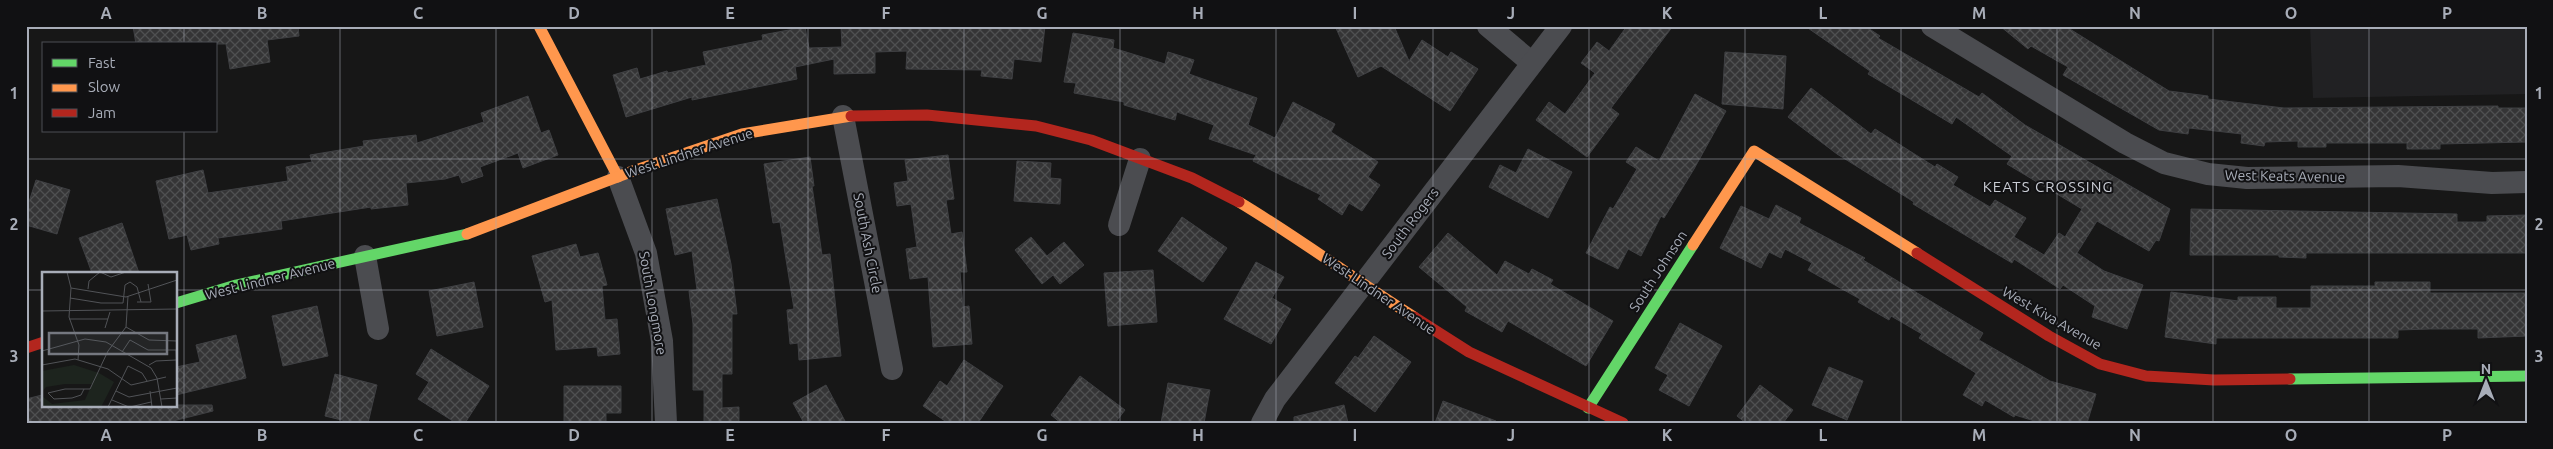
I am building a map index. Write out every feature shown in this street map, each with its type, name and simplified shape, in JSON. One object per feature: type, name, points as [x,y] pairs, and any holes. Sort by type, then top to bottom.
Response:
[{"type":"street","name":"South Longmore","points":[[539,26],[618,176],[646,253],[662,341],[666,423]]},
{"type":"street","points":[[1488,26],[1532,62]]},
{"type":"street","name":"South Rogers","points":[[1262,423],[1275,399],[1560,26]]},
{"type":"street","name":"West Keats Avenue","points":[[1932,26],[2125,143],[2164,163],[2208,174],[2247,178],[2398,176],[2492,183],[2527,182]]},
{"type":"street","name":"West Lindner Avenue","points":[[178,302],[236,285],[468,234],[618,176],[742,134],[843,116],[928,115],[1036,126],[1091,140],[1226,194],[1279,226],[1363,285],[1469,352],[1623,423]]},
{"type":"street","name":"South Ash Circle","points":[[843,116],[892,369]]},
{"type":"street","name":"West Kiva Avenue","points":[[1754,151],[2049,336],[2100,364],[2146,376],[2214,380],[2527,376]]},
{"type":"street","name":"South Johnson","points":[[1588,408],[1754,151]]},
{"type":"street","points":[[1119,226],[1140,158]]},
{"type":"street","points":[[365,256],[378,328]]},
{"type":"shaded area","points":[[2310,26],[2527,26],[2527,94],[2313,98]]},
{"type":"building","points":[[133,26],[298,26],[299,36],[267,40],[270,62],[230,69],[226,44],[218,44],[218,42],[136,42]]},
{"type":"building","points":[[841,26],[1045,26],[1041,62],[1014,59],[1012,79],[981,76],[982,70],[906,69],[907,51],[875,52],[875,73],[834,74],[834,59],[795,67],[797,79],[692,100],[692,97],[626,117],[613,75],[637,68],[640,79],[667,71],[668,73],[706,65],[703,52],[763,40],[762,35],[805,27],[809,48],[842,47]]},
{"type":"building","points":[[1335,26],[1394,26],[1409,61],[1422,40],[1448,57],[1451,52],[1478,69],[1450,111],[1381,66],[1358,77]]},
{"type":"building","points":[[1627,26],[1673,26],[1611,108],[1619,114],[1587,157],[1536,120],[1549,102],[1565,114],[1595,73],[1581,63],[1597,42],[1609,51]]},
{"type":"building","points":[[1805,26],[1865,26],[1880,36],[1878,38],[1979,97],[1982,93],[2025,125],[2170,209],[2159,241],[2156,240],[2149,251],[2097,221],[2077,253],[2104,271],[2143,285],[2127,329],[2092,317],[2095,306],[2063,285],[2060,289],[2014,259],[2012,263],[1913,204],[1914,202],[1837,154],[1788,117],[1811,88],[1871,134],[1875,129],[1935,167],[1937,164],[1958,177],[1953,185],[1990,207],[1995,200],[2026,218],[2014,237],[2044,255],[2059,233],[2065,237],[2082,209],[2007,164],[2012,156],[1956,117],[1952,124],[1868,74],[1870,71]]},
{"type":"building","points":[[2000,26],[2065,26],[2169,91],[2208,96],[2208,99],[2284,108],[2498,106],[2498,108],[2527,108],[2527,142],[2440,144],[2440,149],[2407,149],[2407,143],[2326,143],[2326,147],[2298,147],[2298,141],[2265,142],[2264,146],[2241,143],[2242,134],[2189,128],[2188,134],[2159,130],[2063,75],[2068,67],[2031,46],[2028,49]]},
{"type":"building","points":[[1073,33],[1114,40],[1113,48],[1165,64],[1168,52],[1194,60],[1189,74],[1257,98],[1248,125],[1275,138],[1293,102],[1335,124],[1331,132],[1378,162],[1368,177],[1380,185],[1362,211],[1349,203],[1342,215],[1318,199],[1321,195],[1253,161],[1256,155],[1209,139],[1214,125],[1177,112],[1175,120],[1124,105],[1124,102],[1074,93],[1076,83],[1064,82]]},
{"type":"building","points":[[1725,52],[1786,56],[1783,109],[1722,104]]},
{"type":"building","points":[[1695,94],[1726,111],[1664,218],[1661,216],[1641,256],[1628,249],[1618,269],[1586,253],[1610,207],[1613,209],[1637,169],[1626,162],[1636,147],[1659,161]]},
{"type":"building","points":[[528,96],[541,133],[549,130],[558,155],[523,168],[518,153],[480,167],[483,176],[462,183],[459,175],[445,179],[406,183],[408,205],[371,209],[371,207],[281,221],[282,229],[218,238],[219,244],[191,250],[187,235],[169,239],[156,181],[203,170],[208,193],[288,181],[286,167],[312,162],[310,155],[364,146],[363,141],[416,135],[417,143],[484,122],[481,113]]},
{"type":"building","points":[[1528,149],[1572,172],[1548,218],[1489,187],[1500,165],[1516,173]]},
{"type":"building","points":[[948,155],[954,199],[946,200],[951,234],[962,232],[967,272],[960,272],[963,307],[969,306],[972,344],[933,347],[928,277],[910,279],[906,249],[917,247],[911,204],[897,206],[894,183],[908,181],[905,160]]},
{"type":"building","points":[[810,157],[814,186],[812,186],[822,255],[830,254],[841,356],[799,360],[798,343],[790,344],[787,310],[794,309],[780,222],[773,223],[764,164]]},
{"type":"building","points":[[1017,161],[1051,163],[1050,178],[1061,179],[1060,204],[1014,201]]},
{"type":"building","points":[[36,180],[70,190],[57,234],[26,225],[26,201],[29,202]]},
{"type":"building","points":[[717,199],[731,264],[737,314],[732,314],[732,374],[722,374],[722,408],[739,407],[739,423],[704,423],[704,390],[693,390],[693,324],[689,291],[697,290],[692,251],[675,255],[666,209]]},
{"type":"building","points":[[1776,205],[1801,218],[1799,223],[1865,258],[1863,260],[1983,333],[1979,340],[2050,381],[2096,394],[2087,423],[2041,423],[2015,415],[2014,417],[1985,400],[1982,406],[1963,395],[1976,373],[1919,338],[1922,334],[1891,316],[1889,320],[1858,302],[1860,299],[1808,270],[1812,263],[1785,249],[1781,258],[1769,252],[1761,268],[1720,248],[1741,206],[1769,219]]},
{"type":"building","points":[[2191,209],[2457,214],[2457,222],[2487,222],[2487,216],[2527,215],[2527,253],[2306,253],[2306,258],[2279,257],[2279,255],[2190,255]]},
{"type":"building","points":[[1182,217],[1227,248],[1203,282],[1158,251]]},
{"type":"building","points":[[122,223],[139,272],[92,272],[79,238]]},
{"type":"building","points":[[1448,233],[1497,275],[1505,261],[1529,274],[1532,269],[1553,280],[1550,284],[1613,321],[1586,366],[1508,321],[1502,332],[1465,311],[1467,307],[1419,267]]},
{"type":"building","points":[[1031,237],[1047,256],[1064,242],[1084,265],[1060,284],[1053,275],[1042,284],[1015,250]]},
{"type":"building","points":[[576,244],[580,257],[598,253],[607,285],[602,286],[605,320],[617,319],[620,354],[598,356],[597,347],[556,350],[552,300],[545,302],[532,256]]},
{"type":"building","points":[[1256,262],[1284,277],[1272,298],[1291,309],[1271,344],[1224,319]]},
{"type":"building","points":[[1153,270],[1157,322],[1108,326],[1104,273]]},
{"type":"building","points":[[474,282],[483,327],[437,336],[429,291]]},
{"type":"building","points":[[2375,282],[2430,282],[2430,293],[2527,293],[2527,336],[2478,338],[2478,329],[2430,329],[2398,330],[2398,338],[2216,338],[2216,344],[2165,337],[2171,292],[2238,301],[2238,297],[2276,297],[2276,308],[2311,308],[2311,286],[2375,286]]},
{"type":"building","points":[[317,306],[328,356],[283,366],[272,316]]},
{"type":"building","points":[[1680,323],[1722,346],[1689,406],[1659,390],[1668,375],[1655,368]]},
{"type":"building","points":[[236,335],[246,378],[178,395],[178,367],[200,362],[196,345]]},
{"type":"building","points":[[1374,336],[1411,362],[1375,412],[1335,383],[1355,356],[1358,358]]},
{"type":"building","points":[[431,349],[489,386],[465,423],[456,423],[418,399],[429,382],[416,374]]},
{"type":"building","points":[[964,360],[1003,386],[978,423],[948,423],[923,406],[940,381],[947,386]]},
{"type":"building","points":[[1829,367],[1863,381],[1847,420],[1812,405]]},
{"type":"building","points":[[335,374],[377,385],[368,423],[354,423],[325,416]]},
{"type":"building","points":[[1080,376],[1125,410],[1115,423],[1061,423],[1051,415]]},
{"type":"building","points":[[1168,383],[1210,390],[1204,423],[1161,423]]},
{"type":"building","points":[[826,385],[846,423],[804,423],[793,403]]},
{"type":"building","points":[[1760,385],[1793,410],[1783,423],[1746,423],[1737,416]]},
{"type":"building","points":[[564,386],[621,386],[621,413],[606,413],[606,423],[564,423]]},
{"type":"building","points":[[42,395],[42,406],[212,405],[213,411],[165,423],[26,423],[26,399]]},
{"type":"building","points":[[1443,401],[1496,421],[1496,423],[1435,423]]},
{"type":"building","points":[[1344,405],[1348,423],[1294,423],[1294,417]]},
{"type":"traffic: fast","points":[[178,302],[236,285],[467,234]]},
{"type":"traffic: fast","points":[[1588,408],[1693,245]]},
{"type":"traffic: fast","points":[[2290,379],[2527,376]]},
{"type":"traffic: slow","points":[[539,26],[618,177]]},
{"type":"traffic: slow","points":[[467,234],[633,171],[742,134],[851,116]]},
{"type":"traffic: slow","points":[[1693,245],[1754,151],[1917,253]]},
{"type":"traffic: slow","points":[[1239,202],[1414,317]]},
{"type":"traffic: jam","points":[[851,116],[927,115],[1036,126],[1091,140],[1192,178],[1239,202]]},
{"type":"traffic: jam","points":[[1917,253],[2049,336],[2100,364],[2146,376],[2214,380],[2290,379]]},
{"type":"traffic: jam","points":[[1414,317],[1469,352],[1623,423]]},
{"type":"traffic: jam","points":[[26,348],[42,343]]},
{"type":"district","name":"KEATS CROSSING","points":[[2048,187]]}]
